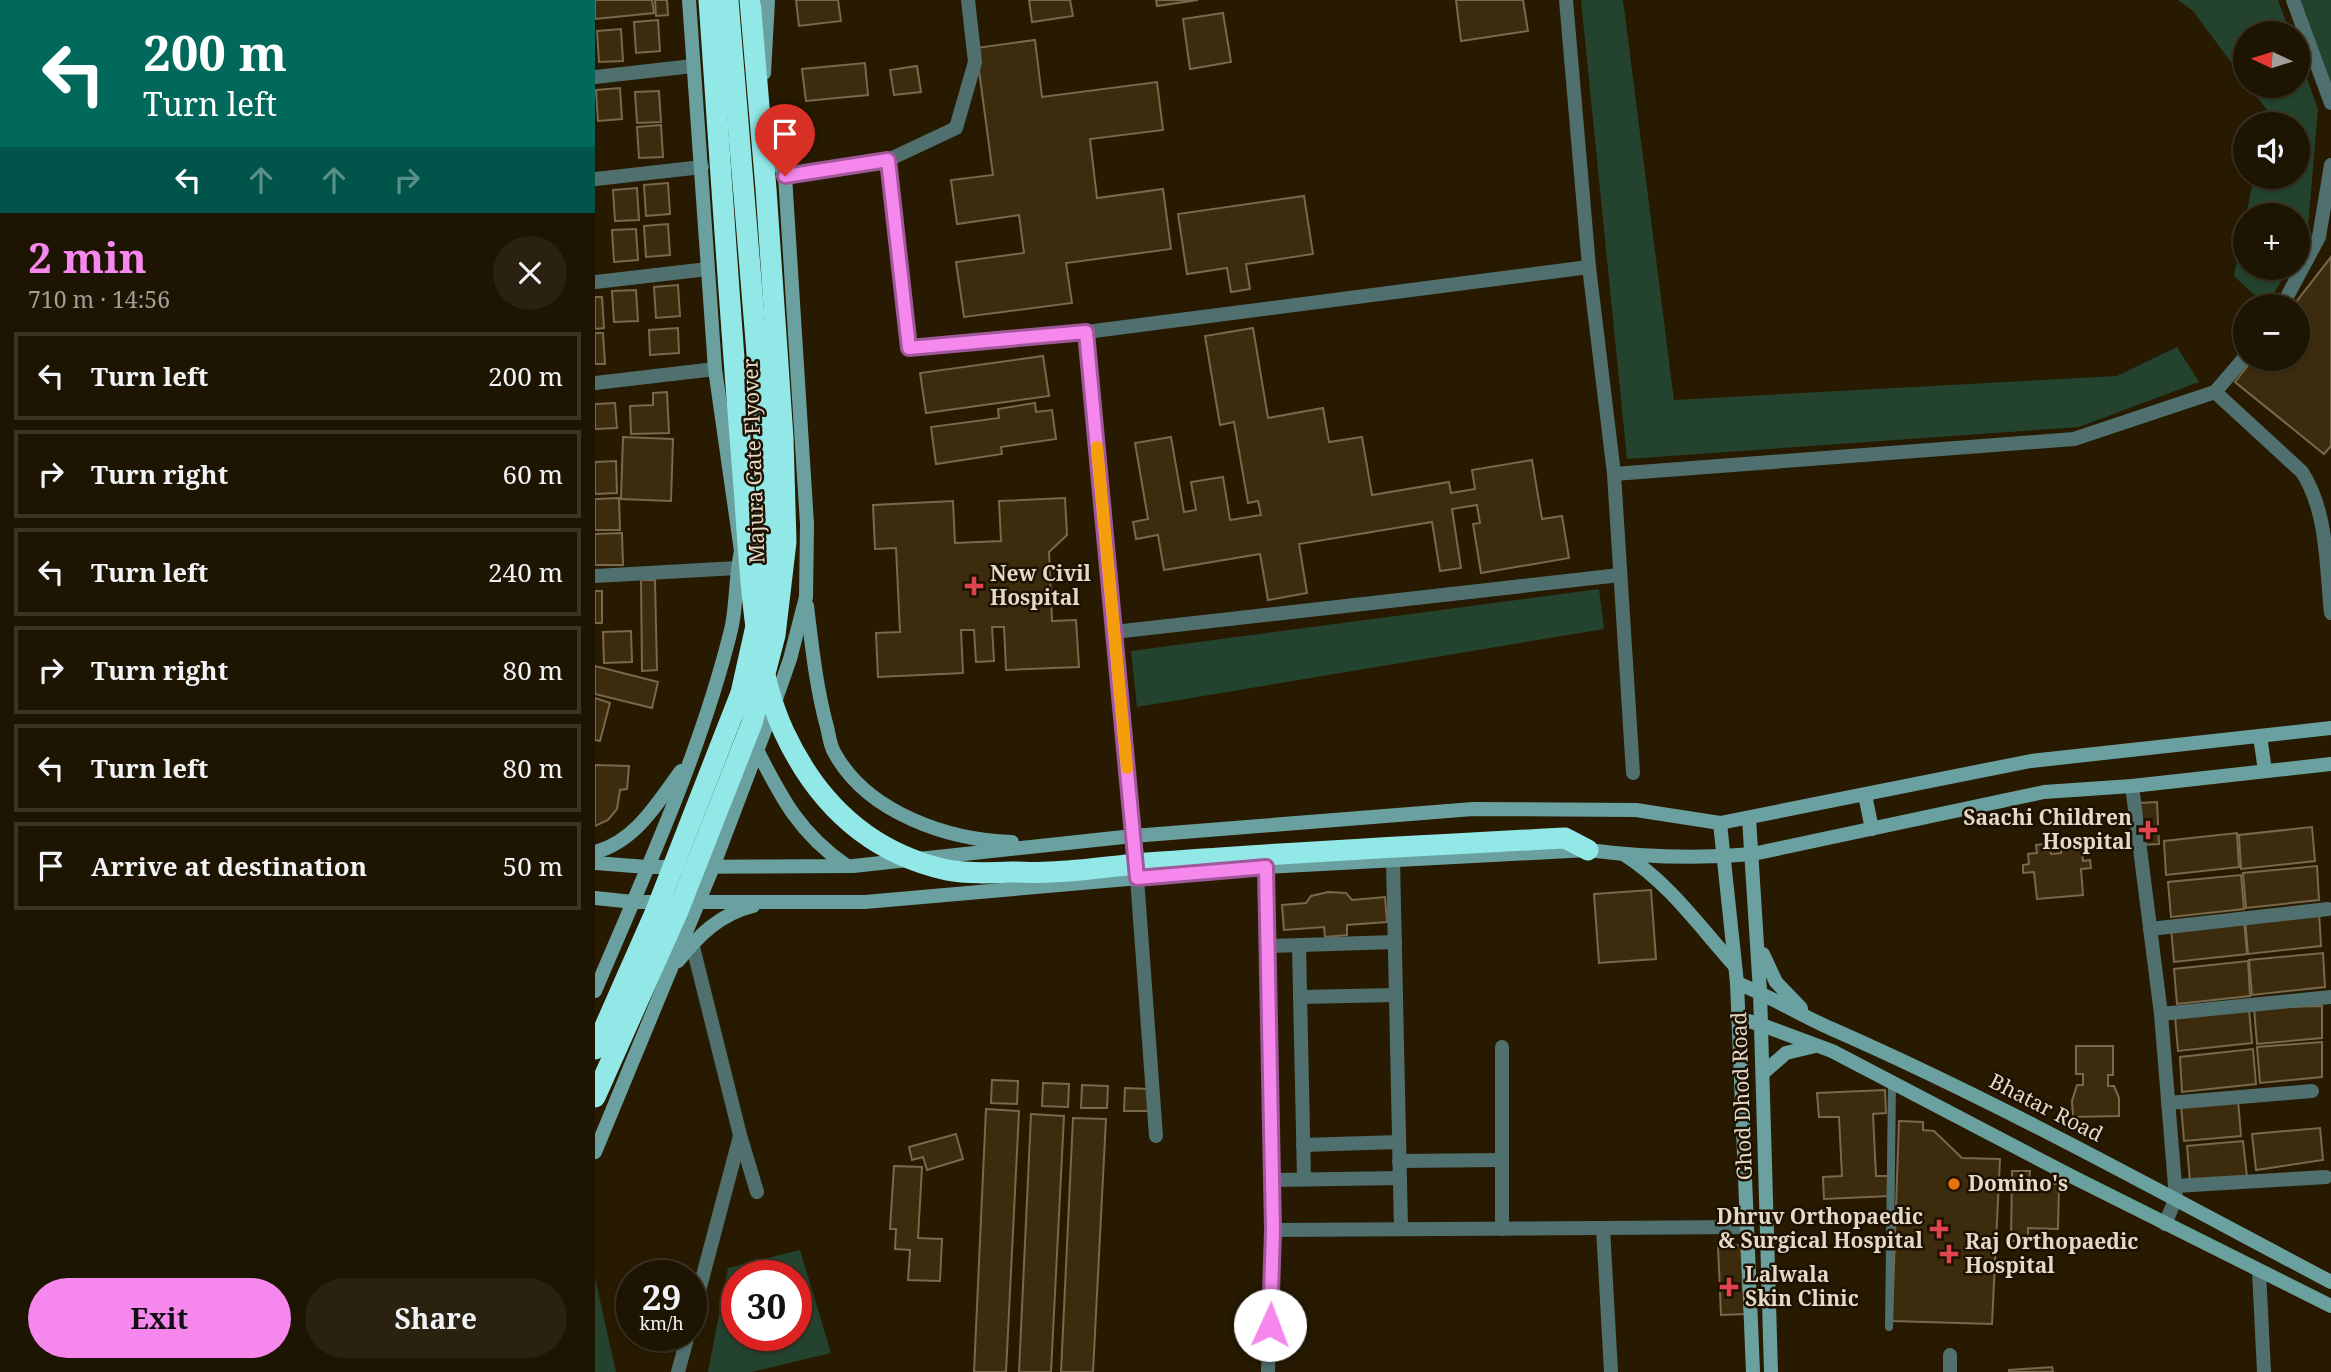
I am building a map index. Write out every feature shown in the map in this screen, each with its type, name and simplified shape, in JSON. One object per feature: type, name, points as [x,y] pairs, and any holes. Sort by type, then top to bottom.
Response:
[{"type":"highway","points":[[709,0],[734,368],[759,645],[783,730],[804,770],[832,807],[864,835],[898,855],[950,871],[1053,872],[1216,858],[1565,838],[1588,850]]},
{"type":"highway","name":"Majura Gate Flyover","points":[[595,1049],[655,913],[741,693],[768,572],[766,463],[728,0]]},
{"type":"highway","name":"Majura Gate Flyover","points":[[595,1097],[678,911],[752,723],[775,635],[786,542],[783,438],[750,0]]},
{"type":"street","points":[[595,991],[693,757],[732,628],[741,551],[715,369],[689,0]]},
{"type":"street","points":[[768,0],[760,124],[785,176],[807,524],[806,597],[821,705],[834,751],[859,784],[894,810],[943,832],[986,842],[1062,844]]},
{"type":"street","points":[[785,176],[888,160],[956,128],[975,62],[968,0]]},
{"type":"street","points":[[1566,0],[1588,267],[1614,474],[1633,773]]},
{"type":"street","points":[[2293,0],[2331,103]]},
{"type":"street","points":[[595,77],[693,66]]},
{"type":"street","points":[[888,160],[909,348],[1086,332],[1588,267]]},
{"type":"street","points":[[2288,294],[2319,237],[2331,165]]},
{"type":"street","points":[[595,179],[702,167]]},
{"type":"street","points":[[595,282],[708,269]]},
{"type":"street","points":[[1086,332],[1137,878],[1156,1136]]},
{"type":"street","points":[[595,383],[715,369]]},
{"type":"street","points":[[1614,474],[2074,439],[2215,392],[2233,370]]},
{"type":"street","points":[[2215,392],[2302,472],[2312,487],[2327,548],[2331,613]]},
{"type":"street","points":[[595,576],[737,568]]},
{"type":"street","points":[[1114,632],[1620,575]]},
{"type":"street","points":[[595,1152],[713,867],[790,659],[806,597]]},
{"type":"street","points":[[595,863],[647,867],[847,866],[1133,836],[1473,809],[1636,810],[1720,822],[2031,761],[2331,728]]},
{"type":"street","points":[[2260,736],[2265,771]]},
{"type":"street","points":[[757,750],[795,818],[824,850],[847,866]]},
{"type":"street","points":[[595,852],[623,840],[642,823],[693,757]]},
{"type":"street","points":[[595,898],[633,902],[697,903],[865,902],[1266,867],[1393,860],[1588,850],[1625,855],[1753,855],[2044,792],[2132,786],[2331,764]]},
{"type":"street","points":[[2132,786],[2161,1014],[2176,1192],[2165,1224]]},
{"type":"street","points":[[1865,794],[1872,829]]},
{"type":"street","name":"Ghod Dhod Road","points":[[1749,818],[1761,992],[1771,1372]]},
{"type":"street","points":[[1720,822],[1737,983],[1753,1372]]},
{"type":"street","points":[[1625,855],[1650,871],[1671,892],[1734,965]]},
{"type":"street","points":[[1393,860],[1401,1229]]},
{"type":"street","points":[[1266,867],[1273,1180],[1268,1372]]},
{"type":"street","points":[[669,972],[692,943],[719,919],[768,902]]},
{"type":"street","points":[[2150,929],[2327,909]]},
{"type":"street","points":[[1757,936],[1764,959],[1776,982],[1816,1022]]},
{"type":"street","points":[[1268,946],[1395,942]]},
{"type":"street","points":[[692,943],[757,1192]]},
{"type":"street","points":[[1299,945],[1304,1180]]},
{"type":"street","name":"Bhatar Road","points":[[1737,983],[1761,992],[1816,1022],[2176,1192],[2331,1282]]},
{"type":"street","points":[[1300,997],[1396,995]]},
{"type":"street","points":[[2161,1014],[2331,997]]},
{"type":"street","points":[[1738,1018],[1820,1046],[2165,1224],[2331,1306]]},
{"type":"street","points":[[1763,1073],[1786,1053],[1820,1046]]},
{"type":"street","points":[[1502,1047],[1503,1229]]},
{"type":"street","points":[[595,1058],[628,1071]]},
{"type":"street","points":[[2168,1103],[2312,1091]]},
{"type":"street","points":[[707,1260],[740,1135]]},
{"type":"street","points":[[1303,1145],[1399,1142]]},
{"type":"street","points":[[1399,1161],[1502,1160]]},
{"type":"street","points":[[2176,1192],[2326,1177]]},
{"type":"street","points":[[1273,1180],[1400,1178]]},
{"type":"street","points":[[1273,1230],[1746,1227]]},
{"type":"street","points":[[1604,1228],[1611,1372]]},
{"type":"street","points":[[2259,1271],[2264,1372]]},
{"type":"street","points":[[678,1372],[684,1351]]},
{"type":"street","points":[[1950,1355],[1950,1372]]},
{"type":"lane","points":[[1889,1327],[1892,1083]]},
{"type":"green space","points":[[1581,0],[1623,0],[1674,400],[2117,376],[2177,347],[2199,382],[2079,427],[1627,459]]},
{"type":"green space","points":[[2178,0],[2278,0],[2286,21],[2233,21],[2233,65],[2193,11]]},
{"type":"green space","points":[[2300,0],[2331,0],[2331,86],[2310,21],[2308,21]]},
{"type":"green space","points":[[2310,87],[2318,109],[2310,204],[2249,203],[2251,189],[2310,189],[2310,112],[2267,110],[2258,98],[2310,98]]},
{"type":"green space","points":[[2238,280],[2282,280],[2273,294],[2253,294]]},
{"type":"green space","points":[[1599,589],[1604,629],[1137,707],[1131,651]]},
{"type":"green space","points":[[800,1250],[803,1260],[760,1260]]},
{"type":"green space","points":[[595,1278],[616,1372],[595,1372]]},
{"type":"green space","points":[[812,1290],[831,1353],[751,1372],[708,1372],[721,1304],[721,1351],[812,1351]]},
{"type":"building","points":[[595,0],[652,0],[654,13],[595,19]]},
{"type":"building","points":[[655,0],[667,0],[668,15],[656,16]]},
{"type":"building","points":[[796,0],[838,0],[841,21],[799,26]]},
{"type":"building","points":[[1029,0],[1070,0],[1073,16],[1032,22]]},
{"type":"building","points":[[1156,0],[1198,0],[1157,6]]},
{"type":"building","points":[[1456,0],[1523,0],[1528,31],[1461,41]]},
{"type":"building","points":[[1223,13],[1231,62],[1190,69],[1183,19]]},
{"type":"building","points":[[658,20],[660,51],[636,53],[634,22]]},
{"type":"building","points":[[621,29],[623,61],[599,62],[597,31]]},
{"type":"building","points":[[1035,40],[1042,97],[1157,82],[1163,130],[1090,139],[1097,198],[1163,189],[1171,249],[1066,263],[1072,303],[964,317],[956,262],[1024,253],[1019,215],[957,224],[951,180],[993,175],[976,48]]},
{"type":"building","points":[[865,63],[868,95],[806,101],[802,69]]},
{"type":"building","points":[[917,66],[921,92],[894,95],[890,70]]},
{"type":"building","points":[[620,88],[622,119],[598,121],[596,90]]},
{"type":"building","points":[[659,91],[661,122],[637,123],[635,92]]},
{"type":"building","points":[[661,125],[663,157],[639,158],[637,127]]},
{"type":"building","points":[[668,183],[670,214],[646,216],[644,185]]},
{"type":"building","points":[[637,188],[639,220],[615,221],[613,190]]},
{"type":"building","points":[[1304,196],[1313,254],[1246,264],[1250,289],[1231,292],[1227,268],[1187,274],[1178,214]]},
{"type":"building","points":[[668,224],[670,255],[646,257],[644,226]]},
{"type":"building","points":[[636,229],[638,260],[614,262],[612,230]]},
{"type":"building","points":[[2331,257],[2331,446],[2324,454],[2235,382],[2244,371],[2310,371],[2310,294],[2302,294]]},
{"type":"building","points":[[678,285],[680,316],[656,318],[654,287]]},
{"type":"building","points":[[636,290],[638,321],[614,322],[612,291]]},
{"type":"building","points":[[595,297],[602,297],[604,328],[595,329]]},
{"type":"building","points":[[678,328],[679,353],[650,355],[649,330]]},
{"type":"building","points":[[1253,328],[1268,418],[1323,408],[1329,442],[1362,437],[1372,495],[1449,482],[1451,493],[1475,489],[1472,470],[1532,460],[1542,519],[1562,516],[1569,558],[1481,573],[1473,524],[1480,523],[1477,505],[1452,509],[1461,568],[1440,571],[1432,522],[1299,544],[1307,593],[1268,600],[1260,554],[1164,570],[1158,535],[1136,539],[1133,522],[1148,519],[1135,443],[1171,437],[1184,512],[1196,510],[1191,482],[1223,477],[1230,520],[1261,515],[1258,501],[1248,503],[1234,422],[1220,425],[1205,336]]},
{"type":"building","points":[[595,333],[603,333],[605,364],[595,364]]},
{"type":"building","points":[[1043,356],[1049,396],[926,413],[920,373]]},
{"type":"building","points":[[667,392],[669,433],[631,434],[630,406],[653,405],[653,393]]},
{"type":"building","points":[[615,403],[617,428],[595,429],[595,404]]},
{"type":"building","points":[[1035,403],[1036,412],[1052,410],[1056,439],[1001,447],[1002,454],[936,464],[931,427],[999,418],[998,409]]},
{"type":"building","points":[[623,437],[673,439],[671,501],[621,499]]},
{"type":"building","points":[[616,461],[617,493],[595,494],[595,462]]},
{"type":"building","points":[[619,498],[620,530],[595,530],[595,499]]},
{"type":"building","name":"New Civil Hospital","points":[[1065,498],[1067,535],[1049,552],[1052,621],[1076,620],[1079,667],[1006,670],[1004,627],[992,627],[994,661],[976,662],[974,630],[961,630],[963,673],[878,677],[876,633],[900,632],[896,548],[875,549],[873,505],[953,501],[955,543],[1001,541],[999,501]]},
{"type":"building","points":[[622,533],[623,565],[595,565],[595,534]]},
{"type":"building","points":[[641,580],[655,580],[657,670],[642,671]]},
{"type":"building","points":[[595,591],[602,591],[602,623],[595,623]]},
{"type":"building","points":[[631,631],[632,662],[604,663],[603,632]]},
{"type":"building","points":[[595,666],[658,682],[652,708],[595,694]]},
{"type":"building","points":[[595,698],[610,703],[600,741],[595,740]]},
{"type":"building","points":[[595,765],[629,766],[627,789],[620,790],[617,809],[608,820],[595,826]]},
{"type":"building","points":[[2157,802],[2159,844],[2141,845],[2139,803]]},
{"type":"building","points":[[2312,827],[2315,861],[2241,869],[2239,835]]},
{"type":"building","points":[[2237,833],[2239,867],[2166,875],[2164,841]]},
{"type":"building","points":[[2066,842],[2076,842],[2076,848],[2082,848],[2083,861],[2090,860],[2091,868],[2081,869],[2083,895],[2037,899],[2034,872],[2023,873],[2023,865],[2029,864],[2028,854],[2037,853],[2036,845],[2045,844],[2045,851],[2050,850],[2051,854],[2061,853],[2061,849],[2066,848]]},
{"type":"building","points":[[2317,866],[2319,900],[2246,908],[2243,873]]},
{"type":"building","points":[[2241,875],[2244,909],[2171,917],[2168,882]]},
{"type":"building","points":[[1651,890],[1656,959],[1599,963],[1594,894]]},
{"type":"building","points":[[1328,892],[1346,893],[1352,900],[1385,897],[1387,922],[1347,925],[1347,935],[1325,937],[1324,927],[1284,930],[1282,905],[1306,903],[1311,896]]},
{"type":"building","points":[[2319,912],[2321,946],[2248,954],[2245,919]]},
{"type":"building","points":[[2244,920],[2247,954],[2174,962],[2171,927]]},
{"type":"building","points":[[2323,953],[2325,987],[2252,995],[2249,960]]},
{"type":"building","points":[[2248,961],[2250,996],[2177,1004],[2174,969]]},
{"type":"building","points":[[2322,1006],[2322,1038],[2257,1044],[2254,1008]]},
{"type":"building","points":[[2249,1009],[2252,1043],[2178,1051],[2175,1016]]},
{"type":"building","points":[[2322,1042],[2322,1077],[2260,1083],[2257,1047]]},
{"type":"building","points":[[2076,1046],[2113,1046],[2113,1075],[2108,1075],[2108,1086],[2114,1086],[2119,1098],[2119,1116],[2073,1117],[2072,1101],[2077,1085],[2083,1085],[2083,1074],[2076,1074]]},
{"type":"building","points":[[2253,1049],[2256,1084],[2182,1092],[2180,1057]]},
{"type":"building","points":[[992,1080],[1018,1081],[1017,1104],[991,1103]]},
{"type":"building","points":[[1043,1083],[1069,1084],[1068,1107],[1042,1106]]},
{"type":"building","points":[[1082,1085],[1108,1086],[1107,1108],[1081,1108]]},
{"type":"building","points":[[1125,1088],[1151,1089],[1150,1111],[1124,1111]]},
{"type":"building","points":[[1885,1090],[1886,1113],[1873,1114],[1876,1176],[1888,1176],[1890,1196],[1824,1199],[1823,1177],[1842,1176],[1839,1117],[1819,1117],[1817,1093]]},
{"type":"building","points":[[2238,1100],[2241,1136],[2184,1141],[2181,1105]]},
{"type":"building","points":[[986,1109],[1019,1111],[1006,1372],[974,1372]]},
{"type":"building","points":[[1031,1114],[1064,1116],[1051,1372],[1019,1372]]},
{"type":"building","points":[[1073,1118],[1106,1119],[1093,1372],[1061,1372]]},
{"type":"building","points":[[1899,1121],[1923,1122],[1923,1130],[1934,1131],[1962,1158],[2000,1159],[1992,1324],[1892,1321]]},
{"type":"building","points":[[2320,1128],[2323,1160],[2256,1170],[2252,1134]]},
{"type":"building","points":[[956,1134],[963,1159],[927,1170],[923,1157],[912,1160],[909,1147]]},
{"type":"building","points":[[2243,1141],[2247,1177],[2190,1182],[2187,1146]]},
{"type":"building","points":[[894,1166],[922,1167],[918,1238],[942,1239],[940,1281],[908,1280],[910,1250],[895,1249],[896,1229],[890,1229]]},
{"type":"building","points":[[2012,1171],[2030,1171],[2029,1183],[2059,1184],[2058,1229],[2028,1228],[2028,1241],[2011,1241]]},
{"type":"building","points":[[1741,1245],[1745,1314],[1721,1315],[1718,1246]]},
{"type":"building","points":[[2052,1367],[2053,1372],[2009,1372],[2009,1370]]},
{"type":"slow traffic","points":[[1097,447],[1127,768]]},
{"type":"place","name":"New Civil Hospital","points":[[974,586]]},
{"type":"place","name":"Saachi Children Hospital","points":[[2148,830]]},
{"type":"place","name":"Domino's","points":[[1954,1184]]},
{"type":"place","name":"Dhruv Orthopaedic & Surgical Hospital","points":[[1939,1229]]},
{"type":"place","name":"Raj Orthopaedic Hospital","points":[[1949,1254]]},
{"type":"place","name":"Lalwala Skin Clinic","points":[[1729,1287]]},
{"type":"route","points":[[785,176],[888,160],[909,348],[1086,332],[1137,878],[1266,867],[1273,1230],[1270,1325]]}]
